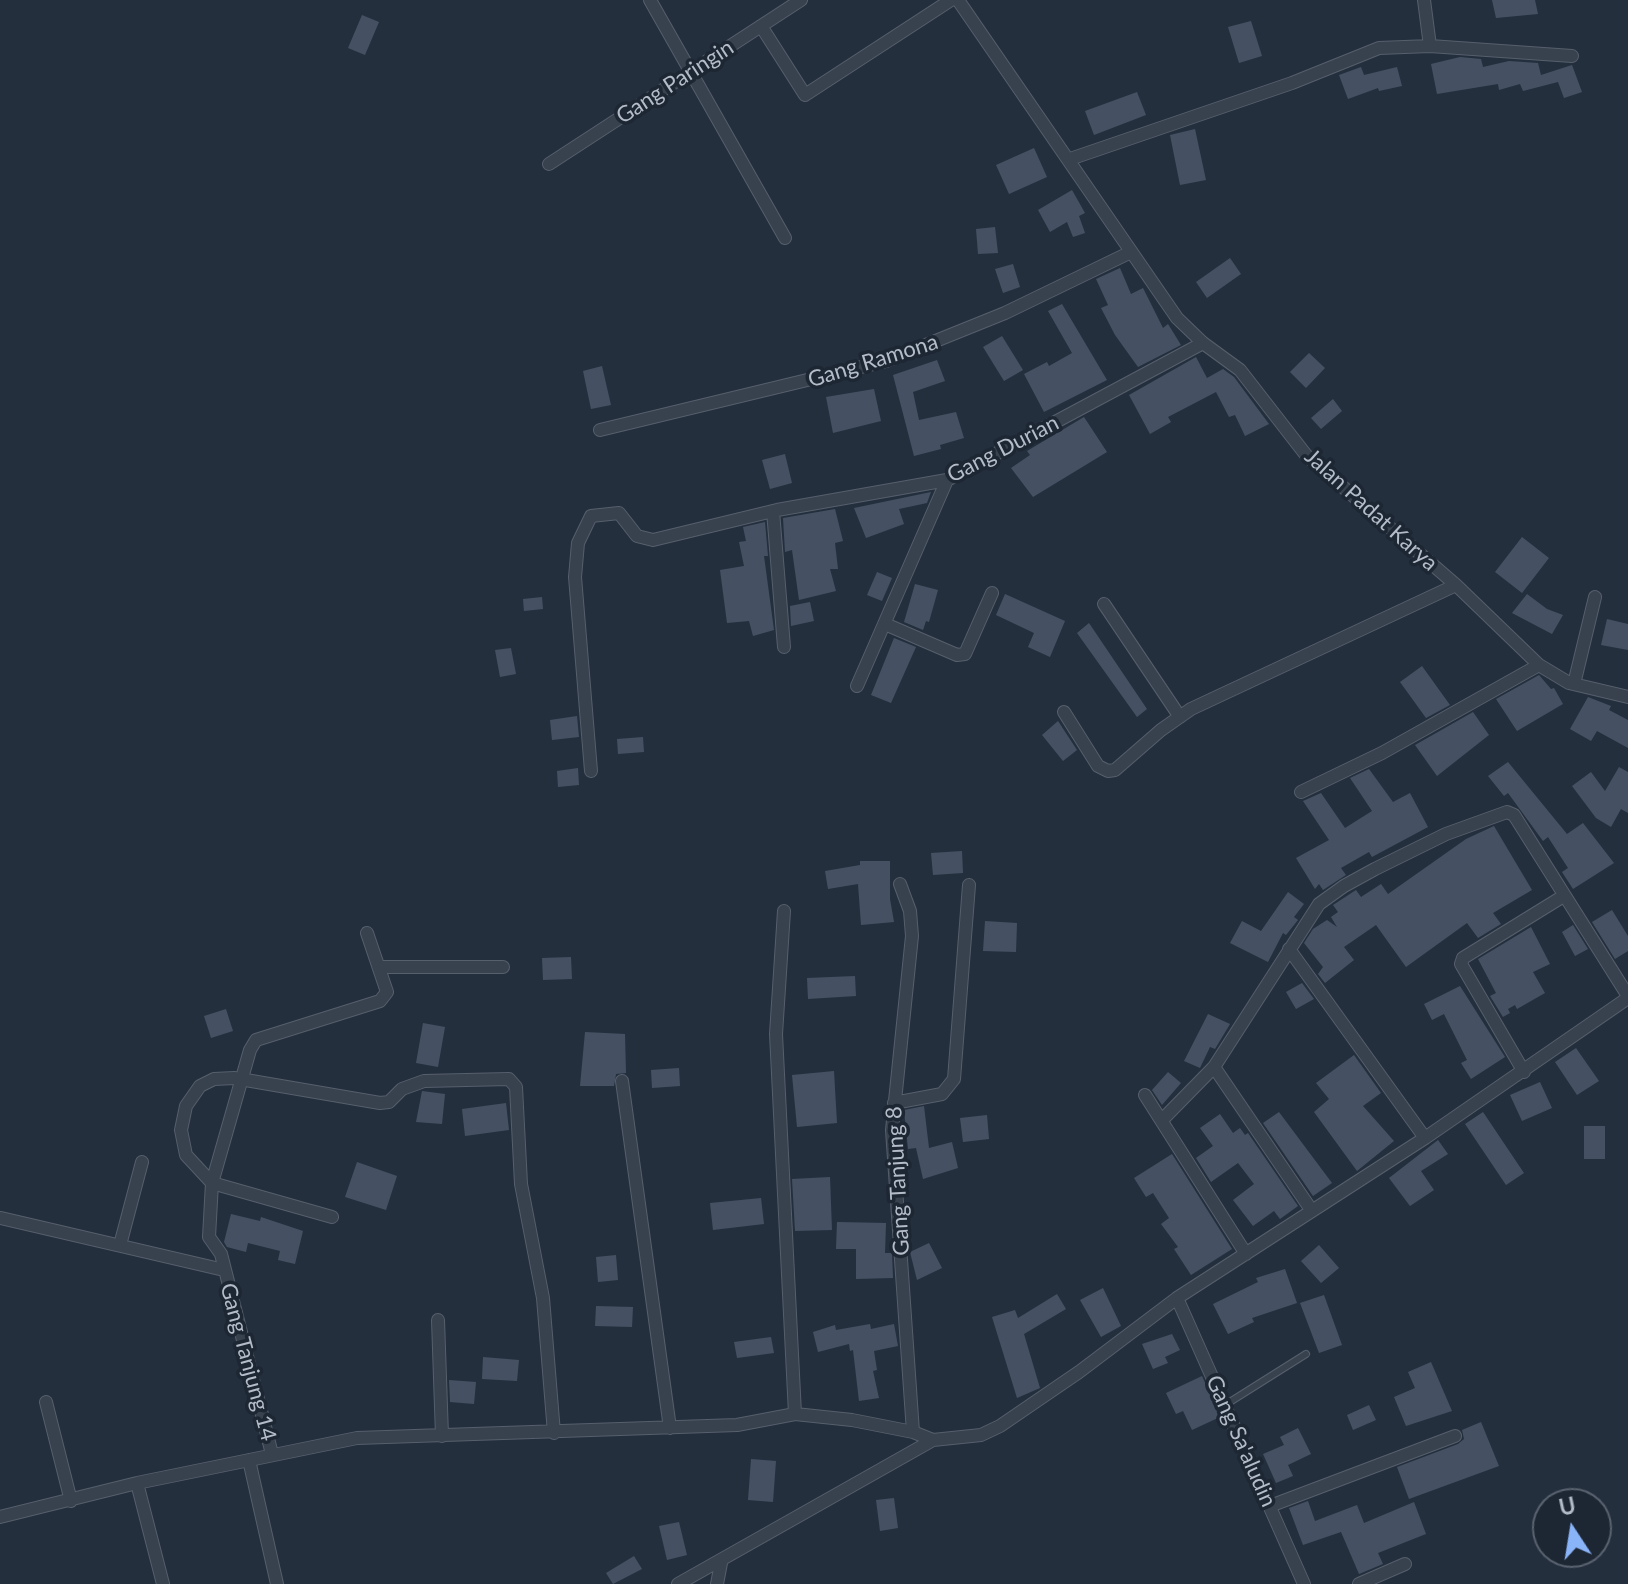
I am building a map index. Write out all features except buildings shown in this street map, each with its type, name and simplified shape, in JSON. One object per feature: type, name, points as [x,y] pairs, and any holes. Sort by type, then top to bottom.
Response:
[{"type":"street","points":[[650,0],[785,238]]},
{"type":"street","name":"Gang Paringin","points":[[549,164],[801,0]]},
{"type":"street","points":[[761,26],[805,95],[951,0]]},
{"type":"street","name":"Jalan Padat Karya","points":[[958,0],[1177,318],[1203,343],[1240,370],[1306,455],[1456,585],[1539,665],[1574,684],[1628,697]]},
{"type":"street","points":[[1424,0],[1430,46]]},
{"type":"street","points":[[1070,159],[1292,83],[1370,51],[1430,46],[1572,56]]},
{"type":"street","name":"Gang Ramona","points":[[600,430],[886,361],[1005,313],[1131,252]]},
{"type":"street","name":"Gang Durian","points":[[591,771],[576,602],[578,543],[591,516],[619,513],[634,532],[647,539],[773,511],[947,480],[1203,343]]},
{"type":"street","points":[[857,686],[947,480]]},
{"type":"street","points":[[773,511],[784,647]]},
{"type":"street","points":[[1064,712],[1098,766],[1108,771],[1122,766],[1180,717],[1456,585]]},
{"type":"street","points":[[885,624],[957,655],[965,654],[992,593]]},
{"type":"street","points":[[1574,684],[1595,597]]},
{"type":"street","points":[[1104,604],[1180,717]]},
{"type":"street","points":[[1301,792],[1382,753],[1539,665]]},
{"type":"street","points":[[678,1584],[721,1563],[933,1440],[981,1435],[1000,1426],[1177,1298],[1524,1072],[1628,997],[1562,897],[1514,815],[1507,812],[1446,834],[1344,886],[1319,904],[1214,1067],[1162,1120]]},
{"type":"street","name":"Gang Tanjung 8","points":[[900,884],[910,911],[912,936],[892,1130],[913,1432]]},
{"type":"street","points":[[894,1103],[942,1094],[950,1089],[954,1079],[969,885]]},
{"type":"street","points":[[1524,1072],[1461,964],[1463,958],[1562,897]]},
{"type":"street","points":[[784,911],[777,1065],[795,1414]]},
{"type":"street","points":[[367,933],[380,967],[503,967]]},
{"type":"street","points":[[1289,949],[1425,1138]]},
{"type":"street","name":"Gang Tanjung 14","points":[[272,1454],[221,1254],[209,1237],[212,1183],[241,1080],[256,1040],[380,1001],[387,992],[380,967]]},
{"type":"street","points":[[1214,1067],[1312,1211]]},
{"type":"street","points":[[332,1217],[212,1183],[186,1155],[181,1130],[186,1106],[200,1086],[214,1079],[241,1080],[380,1103],[389,1102],[402,1089],[424,1081],[509,1079],[516,1087],[521,1184],[543,1298],[554,1433]]},
{"type":"street","points":[[622,1081],[670,1428]]},
{"type":"street","points":[[1145,1095],[1246,1254]]},
{"type":"street","points":[[120,1245],[142,1162]]},
{"type":"street","points":[[1,1218],[224,1270]]},
{"type":"street","name":"Gang Sa'aludin","points":[[1177,1298],[1304,1584]]},
{"type":"street","points":[[438,1320],[442,1436]]},
{"type":"street","points":[[46,1402],[71,1501]]},
{"type":"street","points":[[0,1517],[137,1483],[357,1438],[737,1425],[795,1414],[913,1432],[933,1440]]},
{"type":"street","points":[[1270,1506],[1455,1436]]},
{"type":"street","points":[[249,1460],[277,1584]]},
{"type":"street","points":[[137,1483],[163,1584]]},
{"type":"street","points":[[717,1584],[721,1563]]},
{"type":"street","points":[[1359,1584],[1405,1564]]},
{"type":"lane","points":[[1225,1405],[1306,1354]]}]
